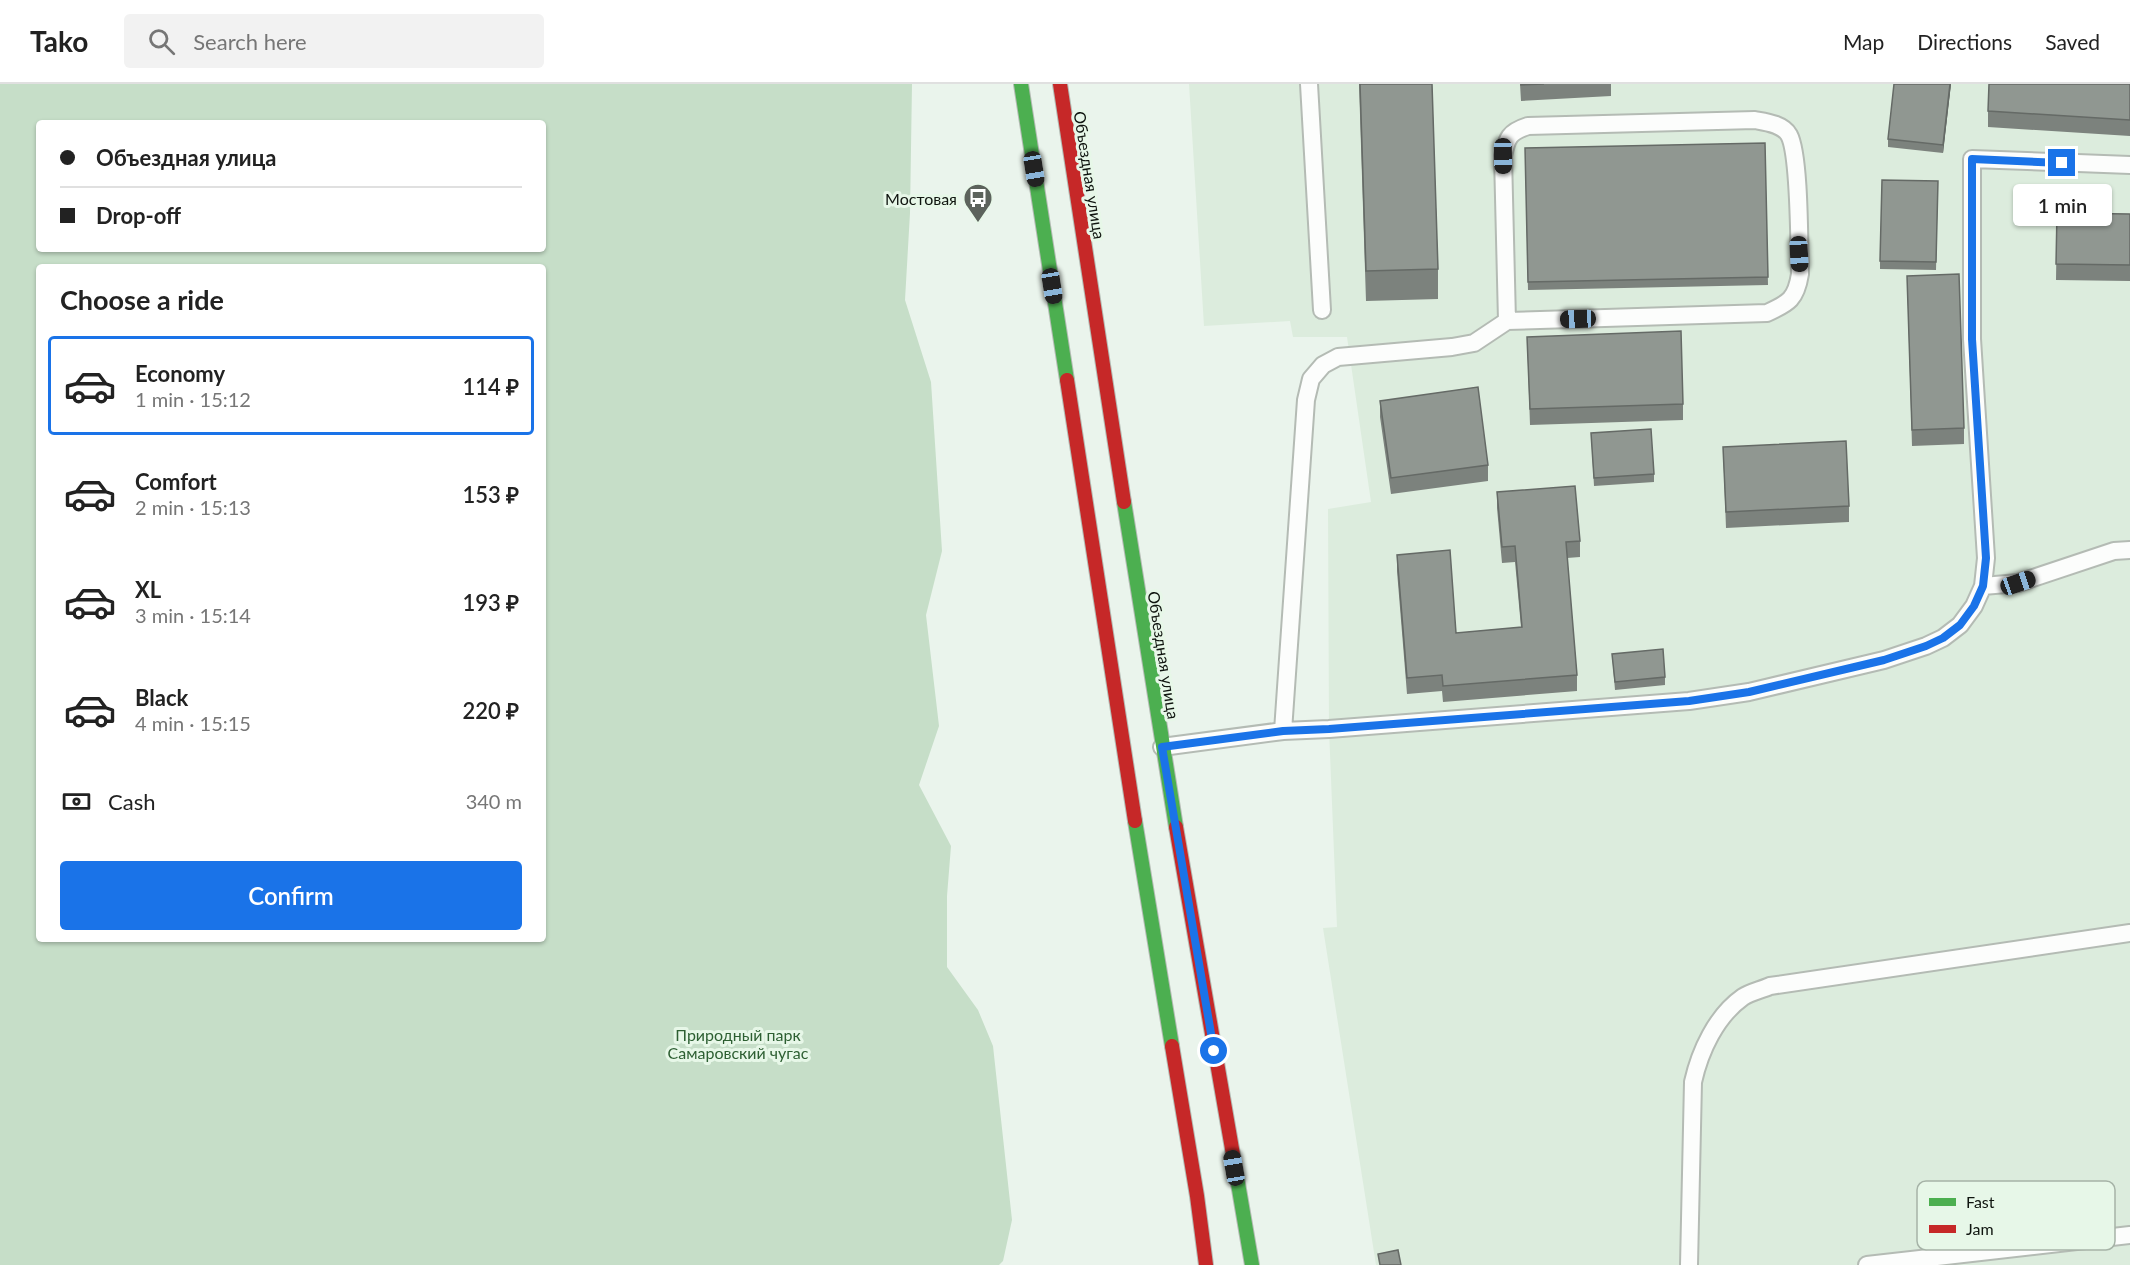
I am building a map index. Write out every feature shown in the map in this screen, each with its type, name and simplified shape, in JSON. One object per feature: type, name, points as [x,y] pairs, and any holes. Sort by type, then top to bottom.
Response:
[{"type":"main road","points":[[1021,84],[1129,751],[1206,1265]]},
{"type":"main road","name":"Объездная улица","points":[[1060,84],[1157,747],[1252,1265]]},
{"type":"lane","points":[[1309,84],[1322,310]]},
{"type":"lane","points":[[1283,731],[1306,400],[1311,379],[1323,365],[1338,357],[1474,343],[1507,321],[1767,313],[1787,304],[1798,291],[1800,274],[1795,153],[1788,133],[1773,123],[1755,120],[1528,126],[1515,130],[1506,141],[1503,156],[1507,321]]},
{"type":"lane","points":[[1157,747],[1283,731],[1689,701],[1749,692],[1884,660],[1943,638],[1960,625],[1974,606],[1983,586],[1986,558],[1972,339],[1972,159],[2130,165]]},
{"type":"lane","points":[[1983,586],[2018,583],[2114,551],[2130,550]]},
{"type":"lane","points":[[1689,1265],[1693,1082],[1699,1057],[1727,1010],[1745,996],[1770,986],[2130,933]]},
{"type":"lane","points":[[2115,1237],[2130,1235]]},
{"type":"lane","points":[[1867,1265],[1998,1250]]},
{"type":"shaded area","points":[[1189,84],[2130,84],[2130,1265],[1376,1265],[1323,928],[1337,927],[1329,729],[1328,509],[1371,502],[1347,337],[1293,337],[1290,321],[1204,326]]},
{"type":"green space","name":"Природный парк Самаровский чугас","points":[[0,84],[912,84],[910,213],[905,300],[931,382],[942,551],[926,615],[939,726],[919,785],[951,846],[947,896],[947,967],[978,1010],[993,1046],[1012,1220],[1003,1261],[999,1265],[0,1265]]},
{"type":"building","points":[[1360,84],[1432,84],[1438,269],[1366,271]]},
{"type":"building","points":[[1894,84],[1950,84],[1943,145],[1888,139]]},
{"type":"building","points":[[1989,84],[2130,84],[2130,120],[1988,111]]},
{"type":"building","points":[[1765,143],[1768,277],[1528,282],[1525,148]]},
{"type":"building","points":[[1882,180],[1938,181],[1936,262],[1880,261]]},
{"type":"building","points":[[2057,213],[2130,214],[2130,265],[2056,264]]},
{"type":"building","points":[[1959,274],[1964,428],[1912,430],[1907,276]]},
{"type":"building","points":[[1681,331],[1683,404],[1530,409],[1527,337]]},
{"type":"building","points":[[1478,387],[1488,465],[1391,478],[1380,401]]},
{"type":"building","points":[[1651,429],[1654,474],[1594,478],[1591,433]]},
{"type":"building","points":[[1846,441],[1849,506],[1726,512],[1723,447]]},
{"type":"building","points":[[1575,486],[1580,541],[1566,542],[1577,675],[1443,686],[1442,675],[1407,678],[1397,555],[1450,550],[1456,633],[1522,627],[1515,546],[1502,547],[1497,492]]},
{"type":"building","points":[[1663,649],[1665,677],[1615,682],[1612,654]]},
{"type":"building","points":[[1398,1250],[1401,1265],[1380,1265],[1378,1254]]},
{"type":"traffic: fast","points":[[1021,84],[1067,380]]},
{"type":"traffic: fast","points":[[1124,502],[1176,827]]},
{"type":"traffic: fast","points":[[1135,821],[1172,1046]]},
{"type":"traffic: fast","points":[[1235,1166],[1252,1265]]},
{"type":"traffic: jam","points":[[1060,84],[1124,502]]},
{"type":"traffic: jam","points":[[1067,380],[1135,821]]},
{"type":"traffic: jam","points":[[1176,827],[1235,1166]]},
{"type":"traffic: jam","points":[[1172,1046],[1206,1265]]},
{"type":"place","name":"Мостовая","points":[[978,224]]},
{"type":"route","points":[[1214,1051],[1162,747],[1283,731],[1689,701],[1749,692],[1884,660],[1943,638],[1960,625],[1974,606],[1983,586],[1986,558],[1972,339],[1972,159],[2062,163]]}]
